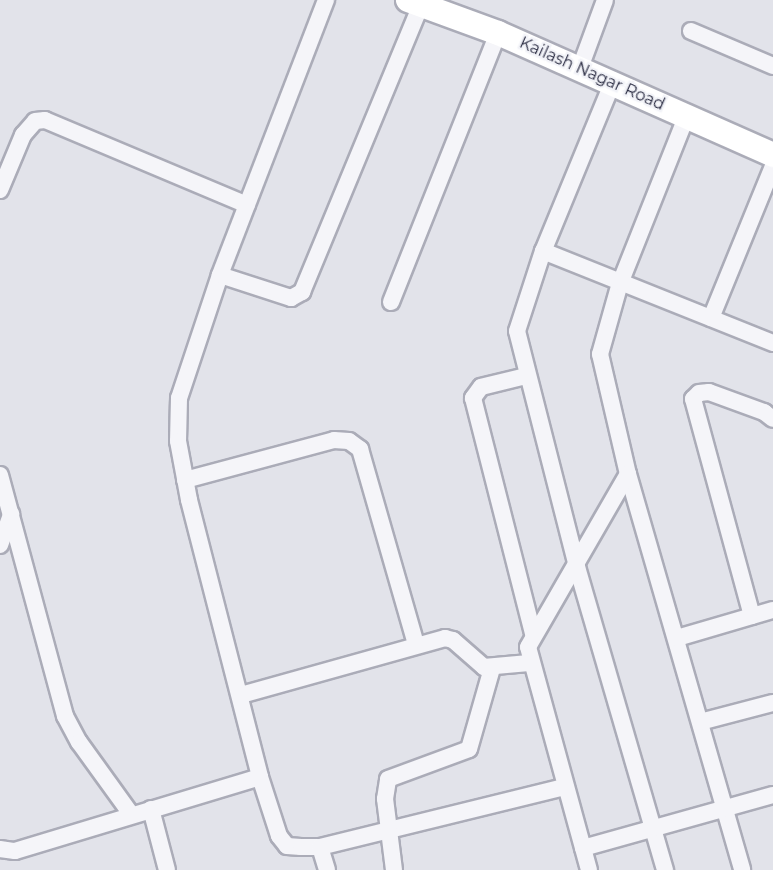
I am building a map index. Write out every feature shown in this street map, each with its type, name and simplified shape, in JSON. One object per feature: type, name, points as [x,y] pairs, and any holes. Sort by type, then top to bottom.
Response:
[{"type":"street","points":[[326,0],[220,275],[179,398],[178,441],[185,480],[260,777],[279,836],[287,846],[320,847],[564,788]]},
{"type":"street","points":[[580,68],[605,0]]},
{"type":"street","points":[[220,275],[291,298],[302,292],[417,2]]},
{"type":"street","name":"Kailash Nagar Road","points":[[417,2],[580,68],[773,155]]},
{"type":"street","points":[[692,31],[773,66]]},
{"type":"street","points":[[391,302],[498,33]]},
{"type":"street","points":[[612,84],[543,251],[517,331],[526,376],[577,567],[665,870]]},
{"type":"street","points":[[687,115],[620,283],[600,354],[628,474],[742,870]]},
{"type":"street","points":[[0,190],[23,135],[35,121],[45,120],[247,205]]},
{"type":"street","points":[[711,318],[773,166]]},
{"type":"street","points":[[543,251],[773,343]]},
{"type":"street","points":[[526,376],[481,387],[473,398],[533,633]]},
{"type":"street","points":[[752,616],[693,399],[699,393],[710,392],[764,412],[773,420]]},
{"type":"street","points":[[185,480],[334,440],[349,441],[360,449],[416,644]]},
{"type":"street","points":[[589,870],[529,663],[528,647],[533,633],[577,567],[628,474]]},
{"type":"street","points":[[0,476],[65,716],[79,742],[131,814]]},
{"type":"street","points":[[0,545],[10,514]]},
{"type":"street","points":[[676,638],[773,610]]},
{"type":"street","points":[[241,695],[444,638],[453,640],[476,663],[492,668],[529,663]]},
{"type":"street","points":[[394,870],[391,831],[385,799],[388,779],[470,749],[492,668]]},
{"type":"street","points":[[700,722],[773,703]]},
{"type":"street","points":[[0,849],[15,851],[131,814],[260,777]]},
{"type":"street","points":[[583,848],[773,795]]},
{"type":"street","points":[[151,809],[167,870]]},
{"type":"street","points":[[320,847],[327,870]]}]
